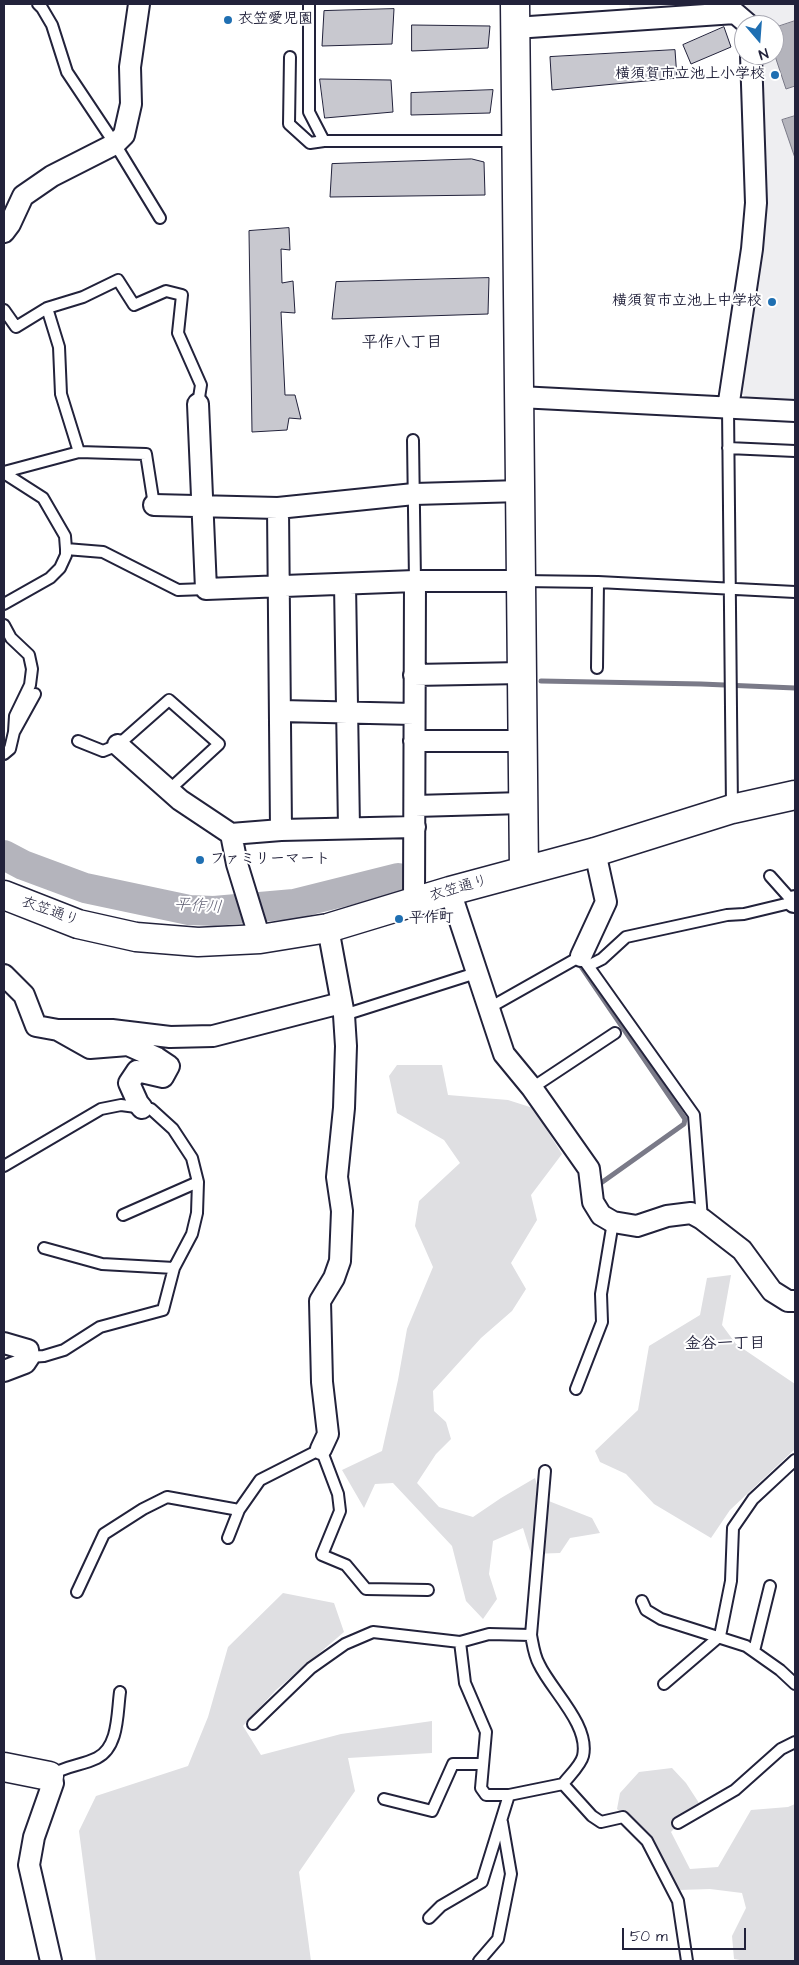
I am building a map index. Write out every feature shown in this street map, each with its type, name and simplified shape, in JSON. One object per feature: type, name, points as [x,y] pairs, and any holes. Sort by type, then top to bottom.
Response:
[{"type":"street","points":[[4,232],[10,224],[23,196],[52,176],[115,144],[124,135],[131,104],[130,67],[139,4]]},
{"type":"street","points":[[524,872],[515,16],[735,13],[737,15]]},
{"type":"street","points":[[728,408],[752,249],[756,202],[751,65]]},
{"type":"street","points":[[518,397],[795,411]]},
{"type":"street","points":[[198,404],[206,589],[415,581],[522,581]]},
{"type":"street","points":[[154,506],[278,508],[414,494],[521,491]]},
{"type":"street","points":[[278,508],[281,830]]},
{"type":"street","points":[[414,902],[415,581]]},
{"type":"street","points":[[345,584],[348,828]]},
{"type":"street","points":[[414,675],[522,673]]},
{"type":"street","points":[[281,712],[414,714]]},
{"type":"street","points":[[414,741],[523,741]]},
{"type":"street","points":[[118,745],[180,800],[230,834],[281,830],[415,827]]},
{"type":"street","name":"衣笠通り","points":[[4,895],[78,924],[136,937],[198,942],[260,939],[328,928],[450,891],[596,852],[732,809],[795,795]]},
{"type":"street","points":[[415,806],[523,803]]},
{"type":"street","points":[[230,834],[237,864],[260,939]]},
{"type":"street","points":[[584,961],[606,902],[596,852]]},
{"type":"street","points":[[450,891],[504,1054],[532,1088],[589,1169],[593,1202],[601,1215],[613,1222],[637,1226],[667,1216],[690,1213],[702,1219],[742,1250],[772,1291],[788,1301],[795,1301]]},
{"type":"street","points":[[321,1449],[328,1434],[322,1382],[320,1301],[334,1278],[340,1261],[342,1211],[337,1177],[344,1108],[346,1046],[342,1009],[328,928]]},
{"type":"street","points":[[4,975],[24,995],[36,1026],[58,1030],[112,1030],[170,1036],[213,1036],[342,1009]]},
{"type":"street","points":[[58,1030],[90,1048],[128,1046],[158,1058],[169,1066],[162,1077],[138,1071],[129,1083],[142,1108]]},
{"type":"street","points":[[4,1343],[28,1350],[29,1357],[25,1363],[4,1371]]},
{"type":"street","points":[[4,1766],[50,1776],[53,1783],[34,1838],[30,1865],[52,1961]]},
{"type":"lane","points":[[38,4],[52,25],[67,72],[115,144],[160,218]]},
{"type":"lane","points":[[309,4],[309,112],[324,141]]},
{"type":"lane","points":[[290,57],[289,124],[310,144],[324,141],[517,142]]},
{"type":"lane","points":[[4,310],[16,327],[47,308],[83,297],[118,280],[134,304],[166,291],[182,295],[178,333],[201,385],[198,404]]},
{"type":"lane","points":[[47,308],[59,347],[61,394],[79,452]]},
{"type":"lane","points":[[728,408],[732,809]]},
{"type":"lane","points":[[413,440],[415,581]]},
{"type":"lane","points":[[728,448],[795,451]]},
{"type":"lane","points":[[4,472],[79,452],[146,454],[154,506]]},
{"type":"lane","points":[[4,472],[43,498],[65,536],[66,550],[66,555],[60,568],[50,578],[4,604]]},
{"type":"lane","points":[[66,550],[103,552],[178,590],[206,589]]},
{"type":"lane","points":[[522,581],[598,582],[795,592]]},
{"type":"lane","points":[[597,668],[598,582]]},
{"type":"lane","points":[[4,625],[11,638],[29,655],[32,669],[30,684],[15,716],[10,749],[4,754]]},
{"type":"lane","points":[[14,732],[35,694]]},
{"type":"lane","points":[[78,741],[103,750],[118,745],[169,700],[219,744],[169,790]]},
{"type":"lane","points":[[770,876],[795,902]]},
{"type":"lane","points":[[489,1008],[584,961],[602,959],[626,937],[727,914],[744,914],[795,902]]},
{"type":"lane","points":[[584,961],[694,1115],[702,1219]]},
{"type":"lane","points":[[342,1009],[476,973]]},
{"type":"lane","points":[[532,1088],[615,1034]]},
{"type":"lane","points":[[4,1166],[101,1109],[121,1105],[150,1108],[173,1129],[192,1158],[198,1182],[197,1213],[192,1234],[174,1268],[163,1310],[100,1327],[64,1350],[44,1356],[29,1357]]},
{"type":"lane","points":[[123,1215],[198,1182]]},
{"type":"lane","points":[[576,1389],[602,1322],[600,1294],[613,1222]]},
{"type":"lane","points":[[44,1248],[102,1264],[174,1268]]},
{"type":"lane","points":[[228,1538],[239,1510],[260,1480],[321,1449],[338,1494],[340,1511],[322,1555],[346,1564],[366,1589],[428,1590]]},
{"type":"lane","points":[[664,1684],[720,1636],[731,1581],[733,1528],[753,1499],[795,1460]]},
{"type":"lane","points":[[460,1642],[465,1683],[486,1732],[481,1788],[486,1795],[509,1795],[563,1784],[583,1757],[584,1740],[575,1720],[539,1665],[533,1649],[531,1635],[545,1472]]},
{"type":"lane","points":[[77,1592],[104,1534],[143,1509],[168,1497],[239,1510]]},
{"type":"lane","points":[[754,1651],[770,1586]]},
{"type":"lane","points":[[642,1601],[646,1610],[661,1618],[720,1636],[754,1651],[780,1670],[795,1684]]},
{"type":"lane","points":[[253,1724],[311,1668],[345,1644],[373,1632],[460,1642],[489,1634],[531,1635]]},
{"type":"lane","points":[[50,1776],[61,1768],[97,1758],[108,1748],[115,1732],[120,1692]]},
{"type":"lane","points":[[678,1823],[734,1790],[780,1749],[795,1742]]},
{"type":"lane","points":[[384,1799],[432,1811],[453,1764],[483,1764]]},
{"type":"lane","points":[[563,1784],[592,1816],[601,1822],[623,1817],[647,1841],[678,1901],[687,1961]]},
{"type":"lane","points":[[429,1918],[441,1906],[482,1882],[509,1795]]},
{"type":"lane","points":[[479,1961],[498,1939],[511,1874],[502,1821]]},
{"type":"shaded area","name":"横須賀市立池上中学校","points":[[629,4],[795,4],[795,400],[745,397],[740,390],[754,65],[784,65],[784,15],[753,15],[753,13],[739,7],[630,13]]},
{"type":"shaded area","points":[[795,21],[795,86],[786,89],[778,65],[784,65],[784,25]]},
{"type":"shaded area","points":[[795,116],[795,158],[782,120]]},
{"type":"shaded area","points":[[397,1065],[442,1065],[448,1095],[508,1100],[533,1108],[562,1154],[531,1195],[537,1220],[511,1263],[526,1289],[512,1311],[481,1338],[433,1391],[434,1411],[446,1422],[451,1439],[436,1454],[417,1483],[439,1507],[473,1517],[535,1478],[541,1498],[592,1518],[600,1533],[570,1538],[560,1553],[531,1554],[523,1528],[493,1541],[489,1574],[497,1599],[483,1619],[466,1601],[452,1546],[393,1483],[375,1484],[364,1508],[342,1470],[382,1451],[407,1329],[433,1267],[415,1226],[419,1201],[460,1163],[444,1140],[397,1113],[389,1076]]},
{"type":"shaded area","points":[[731,1275],[722,1325],[736,1344],[795,1384],[795,1449],[730,1510],[711,1538],[654,1504],[626,1474],[600,1462],[595,1451],[638,1410],[649,1346],[700,1315],[707,1278]]},
{"type":"shaded area","points":[[283,1593],[334,1603],[344,1632],[276,1690],[243,1726],[261,1755],[341,1734],[432,1721],[432,1753],[348,1758],[355,1791],[299,1872],[311,1961],[96,1961],[79,1831],[96,1796],[188,1766],[208,1717],[228,1647]]},
{"type":"shaded area","points":[[672,1768],[686,1783],[699,1803],[671,1832],[690,1869],[718,1867],[751,1810],[788,1807],[795,1804],[795,1961],[746,1961],[734,1959],[732,1936],[746,1908],[742,1893],[710,1889],[679,1890],[652,1842],[617,1809],[620,1793],[639,1772]]},
{"type":"building","points":[[394,9],[392,44],[322,46],[324,11]]},
{"type":"building","points":[[412,25],[490,26],[488,48],[412,51]]},
{"type":"building","points":[[724,27],[731,47],[691,64],[683,45]]},
{"type":"building","points":[[675,50],[677,78],[552,90],[550,57]]},
{"type":"building","points":[[320,79],[391,80],[393,112],[325,118]]},
{"type":"building","points":[[493,90],[490,113],[411,115],[411,93]]},
{"type":"building","points":[[472,159],[484,162],[485,195],[330,197],[332,164]]},
{"type":"building","points":[[289,228],[290,250],[281,249],[282,283],[293,281],[295,313],[281,312],[285,395],[295,395],[301,419],[289,418],[287,430],[252,432],[249,231]]},
{"type":"building","points":[[489,278],[488,314],[332,319],[336,282]]},
{"type":"waterway","points":[[541,681],[795,688]]},
{"type":"waterway","name":"平作川","points":[[4,855],[23,865],[85,888],[189,910],[214,911],[294,904],[398,878]]},
{"type":"waterway","points":[[578,962],[685,1119],[684,1124],[601,1183]]},
{"type":"place","name":"衣笠愛児園","points":[[228,20]]},
{"type":"place","name":"横須賀市立池上小学校","points":[[775,75]]},
{"type":"place","name":"横須賀市立池上中学校","points":[[772,302]]},
{"type":"place","name":"ファミリーマート","points":[[200,860]]},
{"type":"place","name":"平作町","points":[[399,919]]},
{"type":"district","name":"平作八丁目","points":[[402,344]]},
{"type":"district","name":"金谷一丁目","points":[[725,1345]]}]
